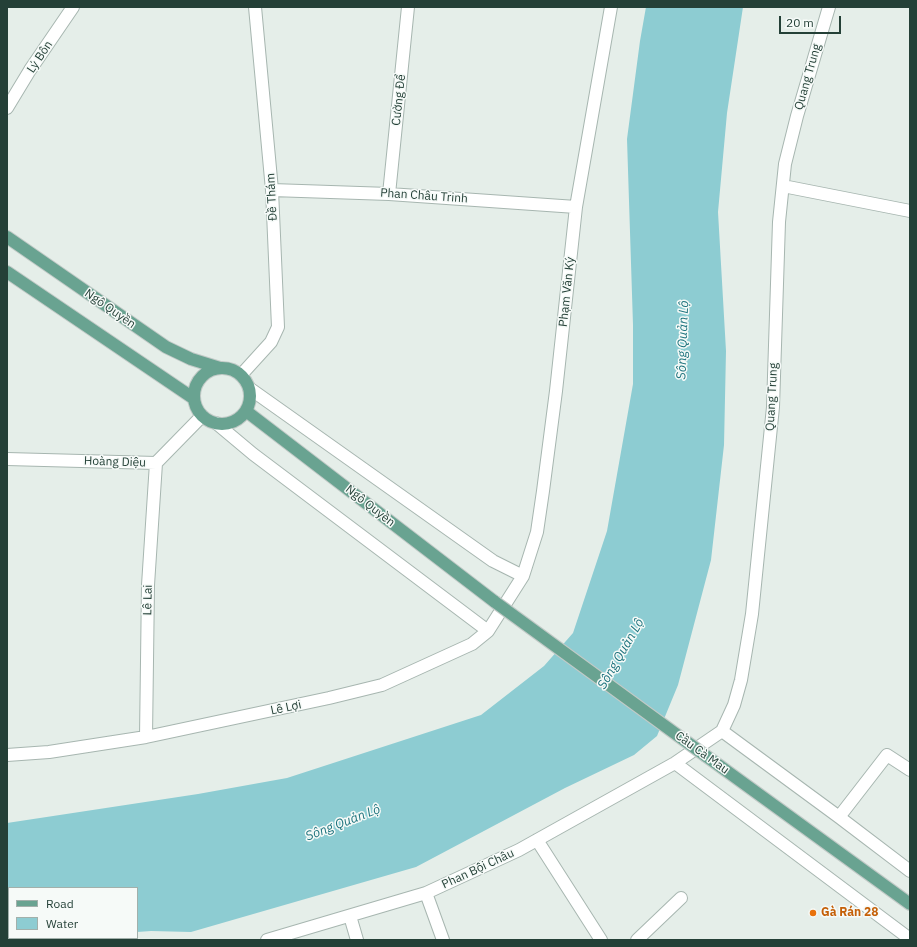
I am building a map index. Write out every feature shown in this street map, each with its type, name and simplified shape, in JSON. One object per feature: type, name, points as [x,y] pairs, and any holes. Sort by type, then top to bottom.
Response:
[{"type":"main road","name":"Ngô Quyền","points":[[7,237],[166,348],[191,359],[220,368]]},
{"type":"main road","points":[[7,272],[193,398]]},
{"type":"main road","points":[[220,368],[234,371],[241,375],[249,388],[250,396],[246,411],[232,422],[224,424],[216,423],[202,416],[195,405],[193,398],[194,389],[204,374],[211,370],[220,368]]},
{"type":"main road","name":"Ngô Quyền","points":[[246,411],[495,602]]},
{"type":"main road","name":"Cầu Cà Mau","points":[[495,602],[910,904]]},
{"type":"street","name":"Lý Bôn","points":[[7,108],[30,70],[74,7]]},
{"type":"street","name":"Đề Thám","points":[[241,375],[271,342],[278,327],[272,190],[255,7]]},
{"type":"street","name":"Cường Để","points":[[389,194],[408,7]]},
{"type":"street","name":"Quang Trung","points":[[722,731],[734,705],[741,680],[752,614],[773,407],[779,222],[786,164],[797,116],[829,7]]},
{"type":"street","name":"Phạm Văn Ký","points":[[523,576],[537,532],[576,207],[608,8]]},
{"type":"street","points":[[783,186],[910,211]]},
{"type":"street","name":"Phan Châu Trinh","points":[[272,190],[389,194],[576,207]]},
{"type":"street","points":[[249,388],[493,561],[523,576]]},
{"type":"street","name":"Hoàng Diệu","points":[[7,459],[156,464],[202,416]]},
{"type":"street","points":[[216,423],[253,454],[488,631]]},
{"type":"street","name":"Lê Lai","points":[[146,737],[148,585],[156,464]]},
{"type":"street","name":"Lê Lợi","points":[[7,755],[49,752],[146,737],[329,698],[382,685],[472,644],[488,631],[523,576]]},
{"type":"street","points":[[910,871],[722,731],[675,763],[910,939]]},
{"type":"street","points":[[839,817],[887,755],[910,770]]},
{"type":"street","name":"Phan Bội Châu","points":[[267,940],[426,894],[519,850],[675,763]]},
{"type":"street","points":[[537,840],[601,940]]},
{"type":"street","points":[[426,894],[443,940]]},
{"type":"street","points":[[637,940],[681,898]]},
{"type":"street","points":[[350,916],[357,940]]},
{"type":"water","name":"Sông Quản Lộ","points":[[646,7],[743,7],[727,113],[718,212],[726,351],[724,445],[711,560],[678,685],[657,736],[634,755],[565,788],[416,867],[191,932],[138,932],[138,887],[8,887],[8,939],[88,939],[7,940],[7,823],[198,794],[287,778],[481,715],[544,666],[573,633],[607,531],[633,384],[633,325],[627,139]]},
{"type":"place","name":"Gà Rán 28","points":[[813,913]]}]
